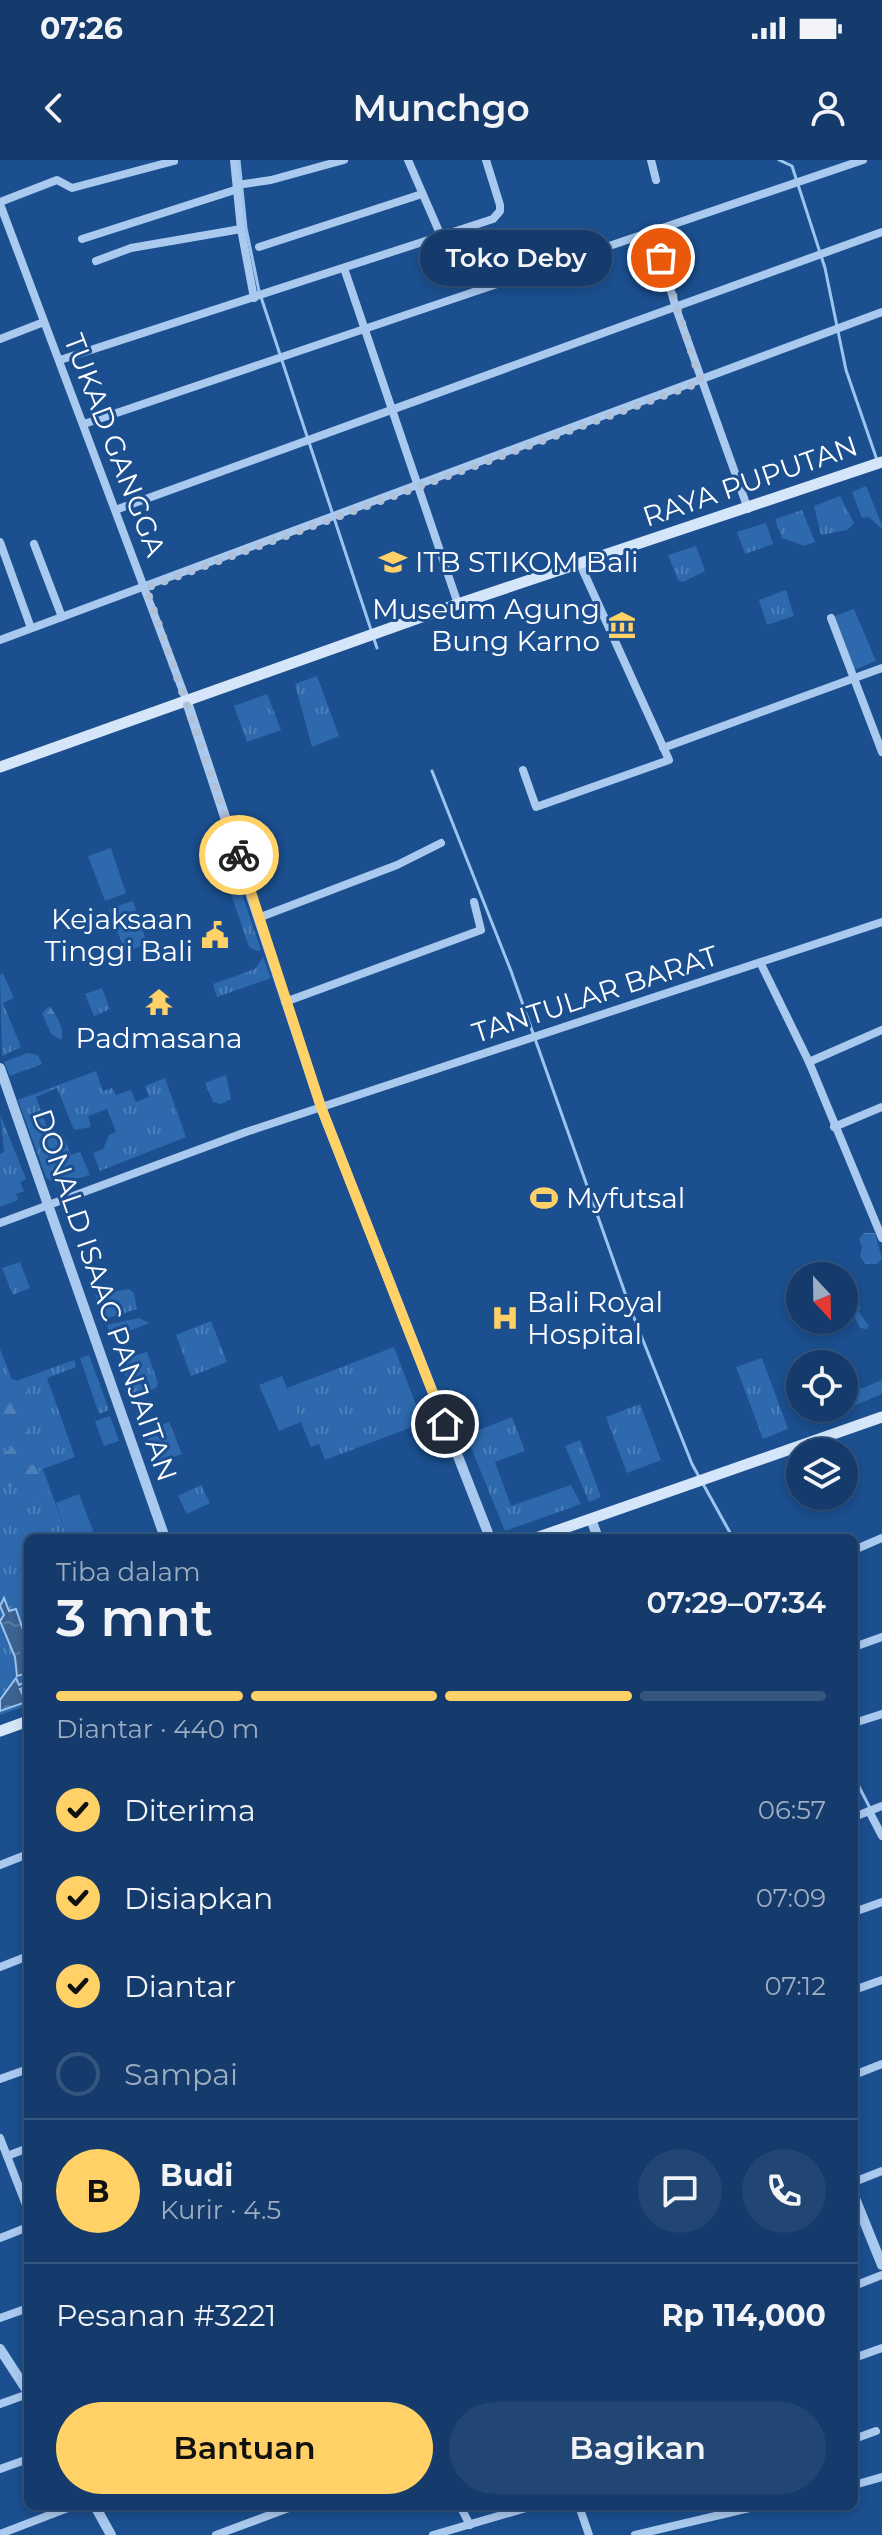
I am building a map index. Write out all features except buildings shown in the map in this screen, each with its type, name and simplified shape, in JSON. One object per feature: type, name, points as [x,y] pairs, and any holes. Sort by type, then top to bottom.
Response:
[{"type":"main road","name":"RAYA PUPUTAN","points":[[0,767],[458,604],[876,464]]},
{"type":"main road","points":[[548,1534],[882,1417]]},
{"type":"main road","points":[[0,1731],[24,1722]]},
{"type":"street","points":[[234,160],[241,186],[241,229],[256,297]]},
{"type":"street","points":[[82,239],[241,186],[344,160]]},
{"type":"street","points":[[408,160],[441,236]]},
{"type":"street","points":[[60,360],[272,293],[498,215],[500,205],[486,160]]},
{"type":"street","points":[[651,160],[656,180]]},
{"type":"street","points":[[84,424],[863,160]]},
{"type":"street","points":[[0,203],[57,180],[72,188],[174,161]]},
{"type":"street","points":[[259,247],[422,194]]},
{"type":"street","name":"TUKAD GANGGA","points":[[0,203],[118,509],[187,702]]},
{"type":"street","points":[[96,261],[131,248],[241,229]]},
{"type":"street","points":[[118,509],[882,232]]},
{"type":"street","points":[[654,233],[701,382],[748,509]]},
{"type":"street","points":[[344,268],[415,486],[458,604]]},
{"type":"street","points":[[0,640],[701,382],[882,312]]},
{"type":"street","points":[[0,339],[44,322]]},
{"type":"street","points":[[0,542],[31,628]]},
{"type":"street","points":[[34,544],[62,617]]},
{"type":"street","points":[[523,770],[533,803],[540,807],[669,760],[580,564]]},
{"type":"street","points":[[831,618],[882,752]]},
{"type":"street","points":[[663,748],[854,681],[882,668]]},
{"type":"street","points":[[187,702],[258,918],[289,1001],[321,1107],[488,1534]]},
{"type":"street","points":[[258,918],[397,865],[441,843]]},
{"type":"street","points":[[289,1001],[447,944],[482,927],[474,902]]},
{"type":"street","name":"TANTULAR BARAT","points":[[0,1223],[321,1107],[882,922]]},
{"type":"street","points":[[761,964],[809,1062],[882,1238]]},
{"type":"street","points":[[809,1062],[882,1030]]},
{"type":"street","name":"DONALD ISAAC PANJAITAN","points":[[0,1068],[164,1534]]},
{"type":"street","points":[[834,1127],[882,1107]]},
{"type":"street","points":[[591,1519],[597,1534]]},
{"type":"street","points":[[858,1548],[882,1538]]},
{"type":"street","points":[[858,1646],[882,1637]]},
{"type":"street","points":[[858,1722],[882,1714]]},
{"type":"street","points":[[858,1816],[881,1807]]},
{"type":"street","points":[[870,1811],[882,1836]]},
{"type":"street","points":[[0,1865],[24,1856]]},
{"type":"street","points":[[858,1911],[882,1902]]},
{"type":"street","points":[[0,1967],[24,1958]]},
{"type":"street","points":[[858,1989],[882,1980]]},
{"type":"street","points":[[858,2073],[882,2064]]},
{"type":"street","points":[[0,2079],[24,2070]]},
{"type":"street","points":[[0,2138],[24,2200]]},
{"type":"street","points":[[7,2156],[24,2150]]},
{"type":"street","points":[[858,2180],[882,2171]]},
{"type":"street","points":[[858,2206],[882,2265]]},
{"type":"street","points":[[0,2238],[24,2229]]},
{"type":"street","points":[[858,2284],[882,2275]]},
{"type":"street","points":[[0,2318],[24,2309]]},
{"type":"street","points":[[858,2357],[882,2348]]},
{"type":"street","points":[[0,2349],[24,2377]]},
{"type":"street","points":[[0,2404],[24,2395]]},
{"type":"street","points":[[858,2438],[876,2431]]},
{"type":"street","points":[[0,2469],[24,2460]]},
{"type":"street","points":[[858,2484],[882,2477]]},
{"type":"street","points":[[0,2534],[63,2510]]},
{"type":"street","points":[[97,2510],[111,2535]]},
{"type":"street","points":[[217,2535],[283,2510]]},
{"type":"street","points":[[462,2510],[470,2525]]},
{"type":"street","points":[[433,2535],[520,2510]]},
{"type":"street","points":[[580,2510],[589,2535]]},
{"type":"street","points":[[635,2535],[741,2510]]},
{"type":"green space","points":[[866,486],[882,529],[869,517],[862,518],[852,492]]},
{"type":"green space","points":[[840,496],[854,523],[847,530],[821,535],[814,506]]},
{"type":"green space","points":[[802,510],[815,542],[804,546],[782,538],[775,519]]},
{"type":"green space","points":[[766,523],[773,544],[745,554],[737,532]]},
{"type":"green space","points":[[696,546],[705,571],[683,582],[678,580],[668,555]]},
{"type":"green space","points":[[786,590],[794,616],[767,625],[759,600]]},
{"type":"green space","points":[[854,609],[876,661],[854,670],[832,617]]},
{"type":"green space","points":[[317,676],[339,736],[312,747],[295,684]]},
{"type":"green space","points":[[267,694],[281,730],[247,742],[234,706]]},
{"type":"green space","points":[[111,848],[126,893],[105,901],[88,856]]},
{"type":"green space","points":[[234,870],[261,950],[249,947],[226,879]]},
{"type":"green space","points":[[133,901],[147,944],[125,952],[109,909]]},
{"type":"green space","points":[[263,957],[271,978],[217,997],[213,984],[255,969]]},
{"type":"green space","points":[[3,973],[14,998],[3,1003],[21,1047],[2,1056],[0,975]]},
{"type":"green space","points":[[102,988],[110,1009],[94,1016],[85,994]]},
{"type":"green space","points":[[50,1006],[61,1026],[61,1040],[51,1034],[42,1013]]},
{"type":"green space","points":[[28,1053],[38,1055],[42,1064],[10,1076],[4,1062]]},
{"type":"green space","points":[[96,1071],[103,1091],[112,1088],[116,1095],[131,1090],[136,1102],[149,1097],[145,1086],[165,1078],[186,1137],[100,1171],[93,1153],[103,1149],[109,1135],[116,1132],[107,1109],[88,1116],[91,1127],[74,1130],[57,1088],[36,1097],[51,1138],[63,1134],[71,1155],[80,1152],[90,1175],[56,1185],[46,1177],[18,1100]]},
{"type":"green space","points":[[226,1075],[231,1099],[221,1104],[213,1102],[205,1083]]},
{"type":"green space","points":[[0,1114],[26,1179],[20,1182],[24,1191],[16,1194],[18,1200],[0,1207],[0,1154],[4,1152]]},
{"type":"green space","points":[[864,1233],[875,1233],[882,1259],[877,1264],[865,1264],[860,1256],[862,1247],[859,1239]]},
{"type":"green space","points":[[20,1262],[30,1288],[13,1295],[2,1268]]},
{"type":"green space","points":[[129,1289],[134,1293],[137,1309],[105,1319],[95,1295]]},
{"type":"green space","points":[[858,1311],[869,1326],[860,1328],[858,1324]]},
{"type":"green space","points":[[139,1318],[149,1323],[112,1338],[107,1325]]},
{"type":"green space","points":[[211,1321],[227,1362],[191,1376],[176,1335]]},
{"type":"green space","points":[[394,1347],[423,1423],[325,1460],[319,1444],[311,1447],[287,1388]]},
{"type":"green space","points":[[0,1349],[13,1382],[74,1360],[76,1367],[47,1378],[75,1457],[43,1469],[67,1534],[24,1534],[24,1706],[0,1715]]},
{"type":"green space","points":[[147,1352],[158,1383],[156,1388],[133,1396],[120,1360]]},
{"type":"green space","points":[[89,1355],[109,1410],[99,1414],[80,1358]]},
{"type":"green space","points":[[762,1358],[788,1429],[763,1439],[736,1367]]},
{"type":"green space","points":[[282,1376],[301,1422],[279,1431],[259,1385]]},
{"type":"green space","points":[[15,1379],[18,1387],[10,1391],[14,1394],[25,1389],[32,1401],[19,1406],[36,1455],[4,1464],[0,1463],[0,1456],[15,1445],[11,1438],[0,1444],[0,1435],[11,1427],[9,1421],[0,1424],[0,1406],[5,1399],[0,1396],[0,1382]]},
{"type":"green space","points":[[882,1380],[882,1394],[858,1404],[858,1385],[860,1389]]},
{"type":"green space","points":[[640,1404],[661,1460],[627,1473],[606,1417]]},
{"type":"green space","points":[[110,1416],[119,1441],[104,1446],[95,1421]]},
{"type":"green space","points":[[512,1417],[525,1451],[495,1462],[511,1506],[571,1485],[581,1504],[505,1531],[466,1435]]},
{"type":"green space","points":[[169,1422],[182,1454],[157,1463],[145,1432]]},
{"type":"green space","points":[[580,1440],[601,1497],[589,1502],[565,1446]]},
{"type":"green space","points":[[36,1464],[52,1500],[48,1505],[20,1500],[18,1493],[26,1489],[24,1484],[9,1487],[4,1481],[13,1470]]},
{"type":"green space","points":[[201,1485],[210,1503],[187,1514],[178,1496]]},
{"type":"green space","points":[[79,1494],[94,1534],[67,1534],[56,1503]]},
{"type":"water","points":[[4,1598],[9,1611],[16,1609],[24,1633],[24,1674],[17,1676],[15,1657],[0,1621],[4,1615],[0,1606]]},
{"type":"water","points":[[16,1678],[19,1685],[24,1683],[24,1688],[20,1689],[24,1703],[0,1711],[0,1700]]},
{"type":"waterway","points":[[239,160],[246,228],[259,291],[377,648]]},
{"type":"waterway","points":[[779,160],[792,166],[825,268],[846,370],[877,460]]},
{"type":"waterway","points":[[432,771],[511,971],[631,1310],[692,1464],[731,1534]]},
{"type":"waterway","points":[[858,1785],[871,1810]]},
{"type":"way so far","points":[[239,855],[146,588],[343,512],[701,382],[661,258]]},
{"type":"place","name":"Toko Deby","points":[[661,258]]},
{"type":"place","name":"ITB STIKOM Bali","points":[[393,562]]},
{"type":"place","name":"Museum Agung Bung Karno","points":[[622,625]]},
{"type":"place","name":"Kejaksaan Tinggi Bali","points":[[215,935]]},
{"type":"place","name":"Padmasana","points":[[159,1002]]},
{"type":"place","name":"Myfutsal","points":[[544,1198]]},
{"type":"place","name":"Bali Royal Hospital","points":[[505,1318]]},
{"type":"route","points":[[239,855],[321,1107],[445,1424]]}]
